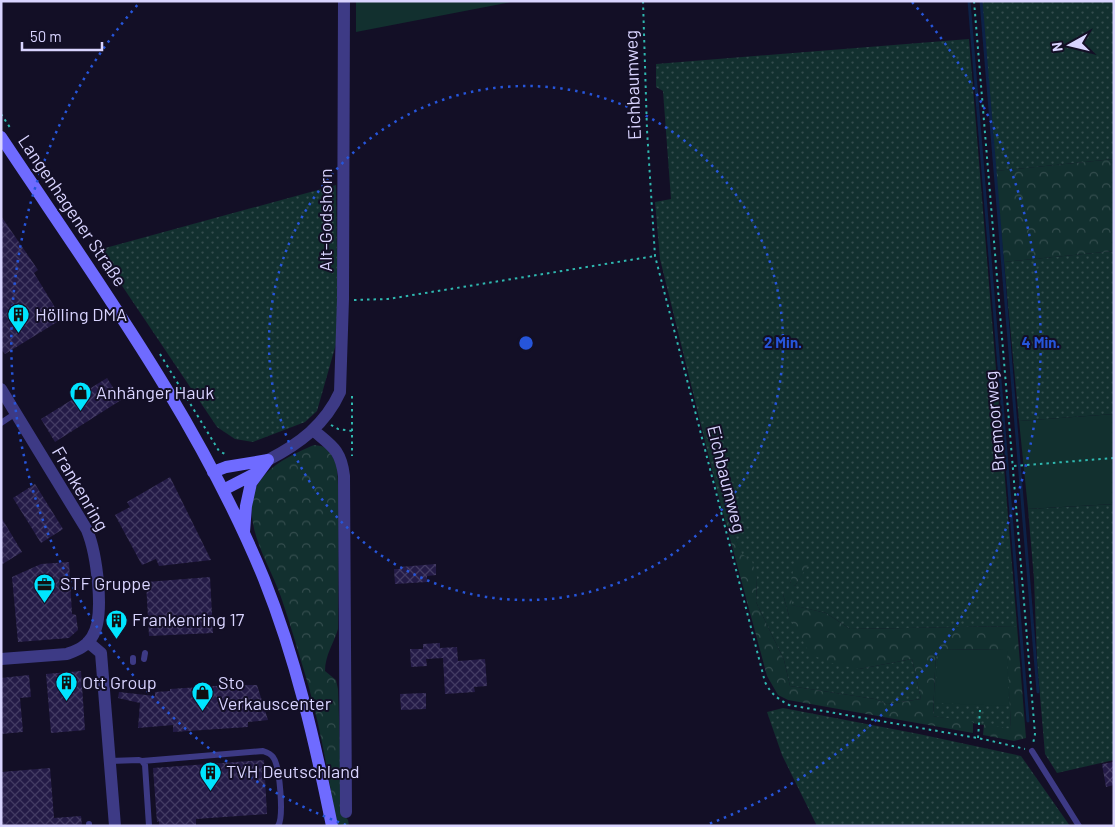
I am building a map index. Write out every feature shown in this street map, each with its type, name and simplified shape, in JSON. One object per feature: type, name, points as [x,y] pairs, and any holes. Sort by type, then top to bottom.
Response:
[{"type":"main road","name":"Langenhagener Straße","points":[[6,134],[184,417],[244,534],[279,620],[300,686],[320,765],[332,826]]},
{"type":"main road","points":[[213,472],[226,467],[264,466]]},
{"type":"main road","points":[[223,490],[264,466]]},
{"type":"main road","points":[[244,534],[246,506],[251,483],[264,466]]},
{"type":"street","name":"Alt-Godshorn","points":[[264,466],[290,449],[313,430],[334,405],[340,392],[343,300],[344,1]]},
{"type":"street","name":"Frankenring","points":[[1,389],[84,523],[92,543],[96,560],[99,611],[94,636],[88,642]]},
{"type":"street","points":[[313,430],[334,447],[342,460],[344,476],[346,812]]},
{"type":"street","points":[[1,660],[67,654],[88,642],[101,653],[115,826]]},
{"type":"lane","points":[[1,422],[16,414]]},
{"type":"lane","points":[[110,761],[142,761],[263,751],[272,756],[276,765],[282,812],[278,826]]},
{"type":"lane","points":[[1032,751],[1079,826]]},
{"type":"lane","points":[[142,761],[144,765],[145,802],[149,826]]},
{"type":"path","name":"Eichbaumweg","points":[[643,1],[647,130],[655,256],[765,682],[771,693],[789,705],[978,738],[1032,751]]},
{"type":"path","name":"Bremoorweg","points":[[974,1],[1035,734],[1032,751]]},
{"type":"path","points":[[1,114],[6,134]]},
{"type":"path","points":[[343,300],[388,299],[655,256]]},
{"type":"path","points":[[157,350],[219,451],[232,458]]},
{"type":"path","points":[[323,420],[338,429],[352,431]]},
{"type":"path","points":[[1014,466],[1114,458]]},
{"type":"path","points":[[978,738],[980,710]]},
{"type":"green space","points":[[356,1],[516,1],[356,32]]},
{"type":"green space","points":[[982,1],[1114,1],[1114,159],[995,171]]},
{"type":"green space","points":[[969,39],[1017,626],[850,629],[826,613],[791,605],[791,595],[783,594],[789,616],[859,669],[912,659],[921,699],[887,704],[875,699],[790,686],[784,660],[756,602],[757,578],[742,555],[732,531],[721,494],[718,494],[660,259],[655,202],[671,199],[663,91],[656,87],[656,64]],"holes":[[[810,560],[795,586],[790,583]]]},
{"type":"green space","points":[[1114,159],[1114,251],[1004,262],[995,171]]},
{"type":"green space","points":[[336,185],[338,337],[317,411],[305,422],[253,442],[235,439],[217,427],[98,250]]},
{"type":"green space","points":[[1114,251],[1114,414],[1019,421],[1004,262]]},
{"type":"green space","points":[[1114,414],[1114,504],[1028,509],[1019,421]]},
{"type":"green space","points":[[314,445],[328,449],[337,465],[339,506],[338,629],[328,654],[325,671],[336,680],[338,689],[344,815],[348,820],[349,826],[337,826],[313,701],[281,597],[260,548],[253,523],[253,497],[256,487],[262,478],[286,458]]},
{"type":"green space","points":[[718,494],[721,494],[732,531],[742,554],[752,561],[757,578],[756,602],[784,660],[790,686],[875,699],[887,704],[921,699],[912,659],[859,669],[831,663],[810,654],[789,616],[783,594],[791,594],[792,605],[826,613],[850,629],[1017,626],[1026,738],[1014,741],[983,735],[984,724],[1011,729],[1007,650],[936,649],[933,716],[973,722],[973,733],[788,700],[778,695],[767,676]]},
{"type":"green space","points":[[1114,504],[1114,760],[1057,773],[1045,754],[1037,661],[1034,579],[1028,509]]},
{"type":"green space","points":[[796,559],[811,560],[795,586],[790,584]]},
{"type":"green space","points":[[936,649],[1008,650],[1011,730],[933,716]]},
{"type":"green space","points":[[938,651],[1007,651],[1009,706],[935,703]]},
{"type":"green space","points":[[783,708],[1021,756],[1070,826],[817,826],[782,755],[767,712]]},
{"type":"building","points":[[1,216],[38,270],[34,273],[62,319],[5,354],[1,349]]},
{"type":"building","points":[[107,378],[121,400],[55,442],[41,419]]},
{"type":"building","points":[[170,477],[211,560],[159,566],[156,559],[142,565],[115,515],[130,507],[127,502]]},
{"type":"building","points":[[35,484],[63,529],[41,543],[13,498]]},
{"type":"building","points":[[1,517],[22,552],[1,565]]},
{"type":"building","points":[[69,562],[72,614],[76,615],[78,630],[69,638],[18,642],[12,577],[41,564]]},
{"type":"building","points":[[436,564],[436,575],[427,576],[427,582],[395,584],[394,569]]},
{"type":"building","points":[[210,577],[213,633],[149,636],[146,582]]},
{"type":"building","points":[[440,643],[440,648],[457,647],[458,661],[485,659],[487,686],[474,687],[475,692],[445,694],[443,658],[426,659],[427,666],[411,667],[410,649],[423,649],[423,644]]},
{"type":"building","name":"Ott Group","points":[[81,671],[85,730],[51,733],[46,674]]},
{"type":"building","points":[[29,675],[31,697],[20,698],[23,732],[1,734],[1,678]]},
{"type":"building","name":"Sto Verkauscenter","points":[[245,684],[257,685],[268,720],[248,722],[248,727],[173,732],[173,725],[138,728],[140,703],[118,698],[119,692],[155,696],[155,692],[170,691],[170,689]]},
{"type":"building","points":[[426,693],[426,709],[401,710],[400,694]]},
{"type":"building","name":"TVH Deutschland","points":[[264,760],[267,814],[196,819],[196,826],[159,826],[159,821],[157,822],[153,768]]},
{"type":"building","points":[[1114,762],[1114,785],[1106,787],[1102,764]]},
{"type":"building","points":[[50,768],[54,818],[81,816],[82,826],[1,826],[1,772]]},
{"type":"waterway","points":[[969,1],[1028,721]]},
{"type":"waterway","points":[[981,1],[1038,692]]},
{"type":"place","name":"Hölling DMA","points":[[19,334]]},
{"type":"place","name":"Anhänger Hauk","points":[[80,412]]},
{"type":"place","name":"STF Gruppe","points":[[44,603]]},
{"type":"place","name":"Frankenring 17","points":[[116,639]]},
{"type":"place","name":"Ott Group","points":[[66,702]]},
{"type":"place","name":"Sto Verkauscenter","points":[[202,712]]},
{"type":"place","name":"TVH Deutschland","points":[[210,791]]}]
